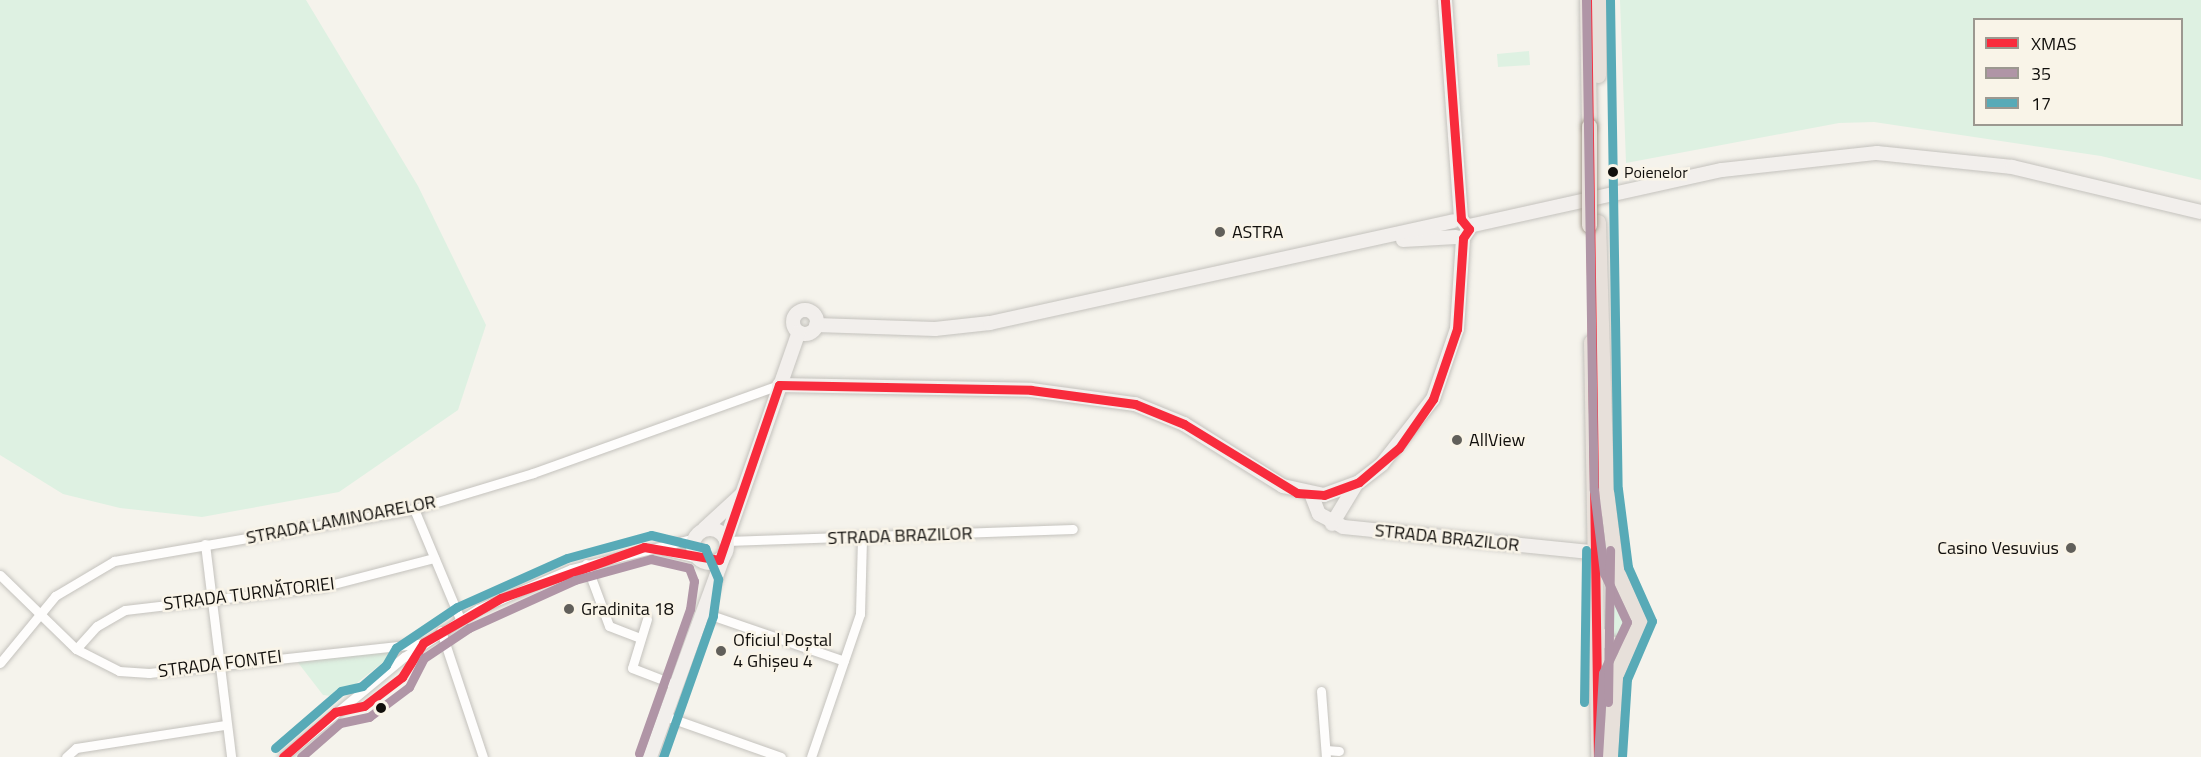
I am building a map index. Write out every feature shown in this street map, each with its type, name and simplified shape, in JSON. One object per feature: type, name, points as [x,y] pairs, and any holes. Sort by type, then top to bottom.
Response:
[{"type":"main road","points":[[1587,0],[1594,126]]},
{"type":"main road","points":[[1598,0],[1594,126],[1599,607],[1596,632],[1598,757]]},
{"type":"main road","points":[[1594,223],[1606,490],[1616,570],[1640,622],[1628,642],[1615,676],[1610,757]]},
{"type":"main road","points":[[1599,607],[1618,598],[1632,604]]},
{"type":"main road","points":[[1596,632],[1613,645],[1628,642]]},
{"type":"street","points":[[1312,496],[1319,514],[1332,524],[1337,508],[1359,482],[1404,441],[1445,373],[1461,300],[1460,228],[1445,0]]},
{"type":"street","points":[[816,325],[935,329],[990,323],[1371,243],[1460,228],[1722,170],[1877,153],[2012,167],[2201,212]]},
{"type":"street","points":[[650,757],[723,557],[742,494],[799,332],[793,320],[799,312],[812,313],[816,325]]},
{"type":"street","points":[[799,332],[809,333],[816,325]]},
{"type":"street","points":[[779,385],[1031,390],[1135,404],[1176,419],[1283,486],[1312,496],[1359,482]]},
{"type":"street","name":"STRADA LAMINOARELOR","points":[[0,663],[35,613],[74,582],[114,561],[414,509],[533,473],[779,385]]},
{"type":"street","points":[[702,612],[706,580],[700,559],[699,534],[742,494]]},
{"type":"street","points":[[414,509],[460,619]]},
{"type":"street","name":"STRADA BRAZILOR","points":[[1332,524],[1598,553]]},
{"type":"street","name":"STRADA BRAZILOR","points":[[727,540],[862,538],[1073,529]]},
{"type":"street","points":[[283,757],[423,643],[460,619],[586,564],[699,534],[720,531],[727,540]]},
{"type":"street","points":[[811,757],[860,614],[862,538]]},
{"type":"street","points":[[205,544],[225,725],[231,757]]},
{"type":"street","points":[[651,547],[700,559],[723,557]]},
{"type":"street","name":"STRADA TURNĂTORIEI","points":[[76,649],[98,626],[125,610],[211,602],[360,580],[434,558]]},
{"type":"street","points":[[586,564],[609,626],[640,638]]},
{"type":"street","name":"STRADA FONTEI","points":[[0,575],[35,613],[76,649],[119,672],[423,643]]},
{"type":"street","points":[[702,612],[844,661]]},
{"type":"street","points":[[647,619],[632,668],[676,685]]},
{"type":"street","points":[[441,631],[483,757]]},
{"type":"street","points":[[1321,691],[1326,754],[1339,751]]},
{"type":"street","points":[[665,716],[781,757]]},
{"type":"street","points":[[66,757],[76,748],[225,725]]},
{"type":"green space","points":[[0,0],[306,0],[418,186],[486,325],[458,410],[339,492],[202,517],[120,508],[63,494],[0,455]]},
{"type":"green space","points":[[1620,0],[2201,0],[2201,180],[2101,156],[1874,122],[1839,123],[1626,163]]},
{"type":"green space","points":[[1529,51],[1530,65],[1498,67],[1497,54]]},
{"type":"green space","points":[[1617,604],[1629,609],[1634,621],[1629,633],[1617,638],[1605,633],[1600,621],[1605,609]]},
{"type":"green space","points":[[401,648],[339,697],[323,695],[296,660]]},
{"type":"transit line","name":"XMAS","points":[[283,757],[335,712],[364,706],[402,677],[423,643],[501,598],[644,547],[719,560],[779,385],[1031,390],[1135,404],[1184,424],[1297,493],[1324,495],[1359,482],[1399,448],[1433,399],[1457,329],[1463,238],[1469,229],[1461,219],[1445,0]]},
{"type":"transit line","name":"35","points":[[1586,0],[1594,490],[1604,573],[1627,622],[1603,673],[1598,756]]},
{"type":"transit line","name":"XMAS","points":[[1587,0],[1598,757]]},
{"type":"transit line","name":"17","points":[[1610,0],[1618,489],[1628,567],[1652,621],[1627,679],[1622,757]]},
{"type":"transit line","name":"17","points":[[275,748],[341,691],[362,686],[386,665],[396,648],[457,607],[567,558],[651,535],[705,548],[718,579],[713,616],[663,757]]},
{"type":"transit line","name":"17","points":[[1584,702],[1586,550]]},
{"type":"transit line","name":"35","points":[[1608,702],[1610,550]]},
{"type":"transit line","name":"35","points":[[301,757],[340,723],[369,717],[409,687],[424,658],[469,628],[575,580],[651,559],[689,568],[694,581],[690,609],[639,753]]},
{"type":"place","name":"Poienelor","points":[[1613,172]]},
{"type":"place","name":"ASTRA","points":[[1220,232]]},
{"type":"place","name":"AllView","points":[[1457,440]]},
{"type":"place","name":"Casino Vesuvius","points":[[2071,548]]},
{"type":"place","name":"Gradinita 18","points":[[569,609]]},
{"type":"place","name":"Oficiul Poștal 4 Ghișeu 4","points":[[721,651]]}]
